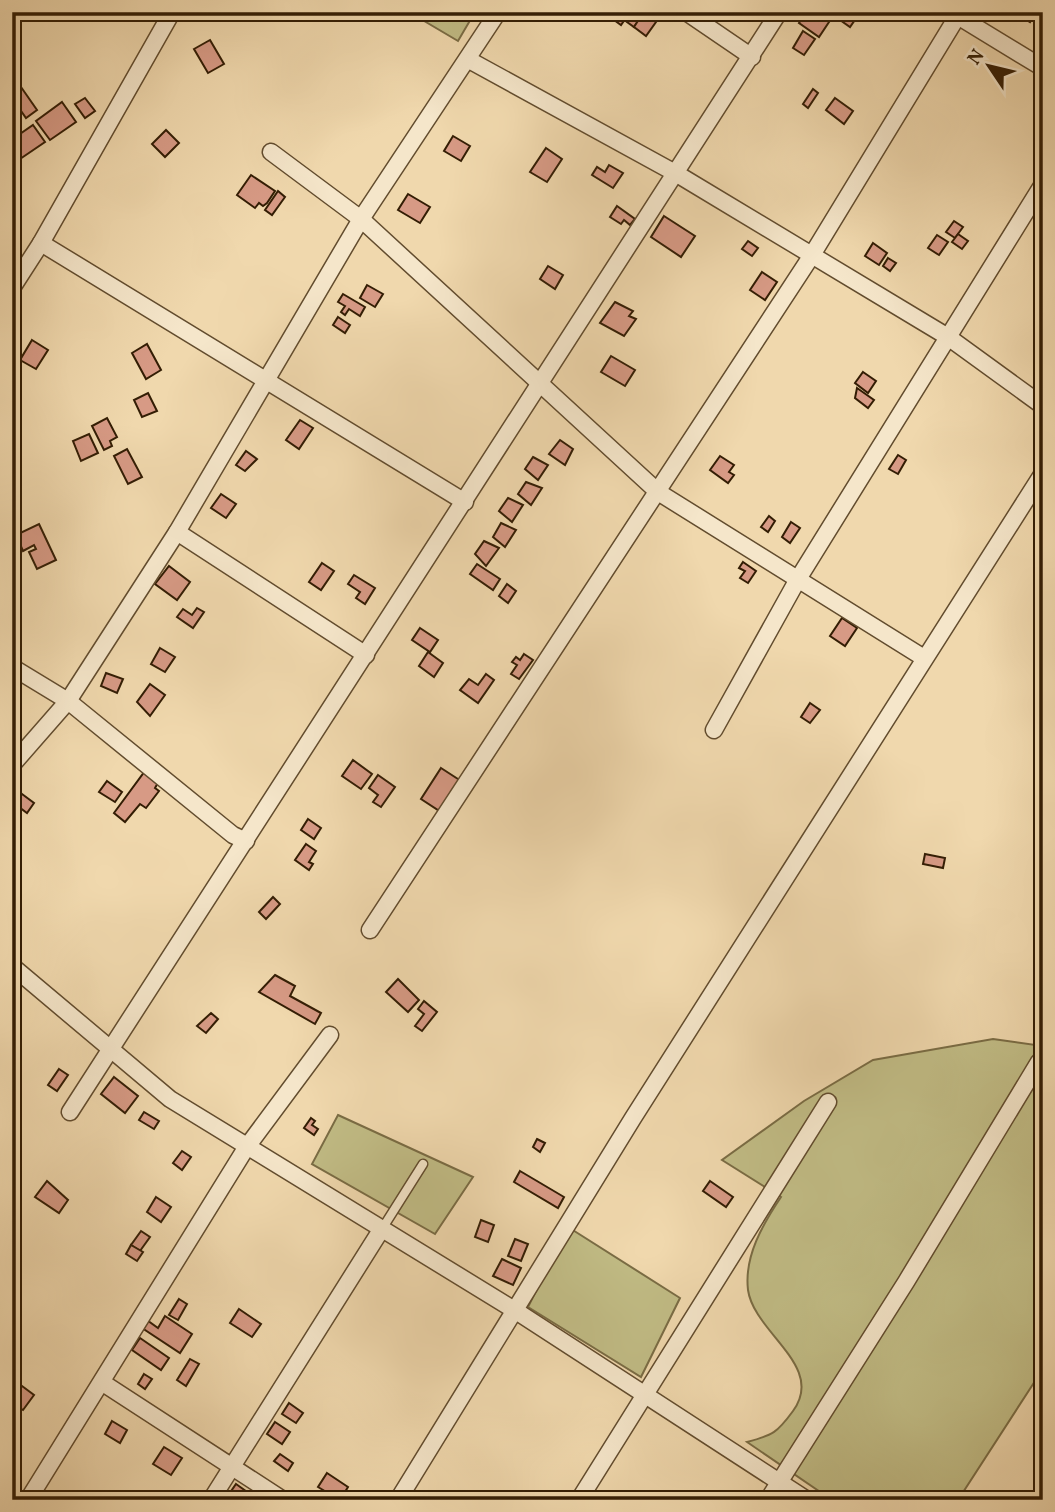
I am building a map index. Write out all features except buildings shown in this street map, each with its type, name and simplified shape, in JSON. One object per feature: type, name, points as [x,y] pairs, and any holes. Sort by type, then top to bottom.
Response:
[{"type":"street","points":[[12,288],[41,243],[172,12]]},
{"type":"street","points":[[12,765],[68,701],[177,532],[361,219],[469,60],[498,12]]},
{"type":"street","points":[[687,12],[752,57]]},
{"type":"street","points":[[70,1112],[779,12]]},
{"type":"street","points":[[370,930],[813,256],[956,13],[1043,68]]},
{"type":"street","points":[[469,60],[677,174],[948,337],[1043,406]]},
{"type":"street","points":[[271,152],[361,219],[658,492],[924,658]]},
{"type":"street","points":[[714,730],[798,579],[1043,184]]},
{"type":"street","points":[[41,243],[465,502]]},
{"type":"street","points":[[398,1500],[634,1118],[1043,473]]},
{"type":"street","points":[[177,532],[366,655]]},
{"type":"street","points":[[12,667],[68,701],[233,835],[246,841]]},
{"type":"street","points":[[12,967],[170,1099],[516,1311],[807,1500]]},
{"type":"street","points":[[28,1500],[103,1384],[246,1148],[331,1035]]},
{"type":"street","points":[[768,1500],[1040,1062]]},
{"type":"street","points":[[579,1500],[828,1102]]},
{"type":"street","points":[[211,1500],[382,1230]]},
{"type":"street","points":[[103,1384],[283,1500]]},
{"type":"lane","points":[[382,1230],[423,1164]]},
{"type":"shaded area","points":[[409,12],[475,12],[458,41]]},
{"type":"shaded area","points":[[993,1039],[1043,1046],[1043,1381],[1037,1378],[958,1500],[832,1500],[747,1442],[769,1435],[783,1424],[801,1395],[801,1379],[795,1364],[753,1306],[748,1290],[749,1265],[756,1241],[781,1197],[722,1160],[804,1101],[873,1060]]},
{"type":"shaded area","points":[[338,1115],[473,1177],[435,1234],[312,1164]]},
{"type":"shaded area","points":[[568,1227],[680,1298],[641,1377],[528,1307]]}]
